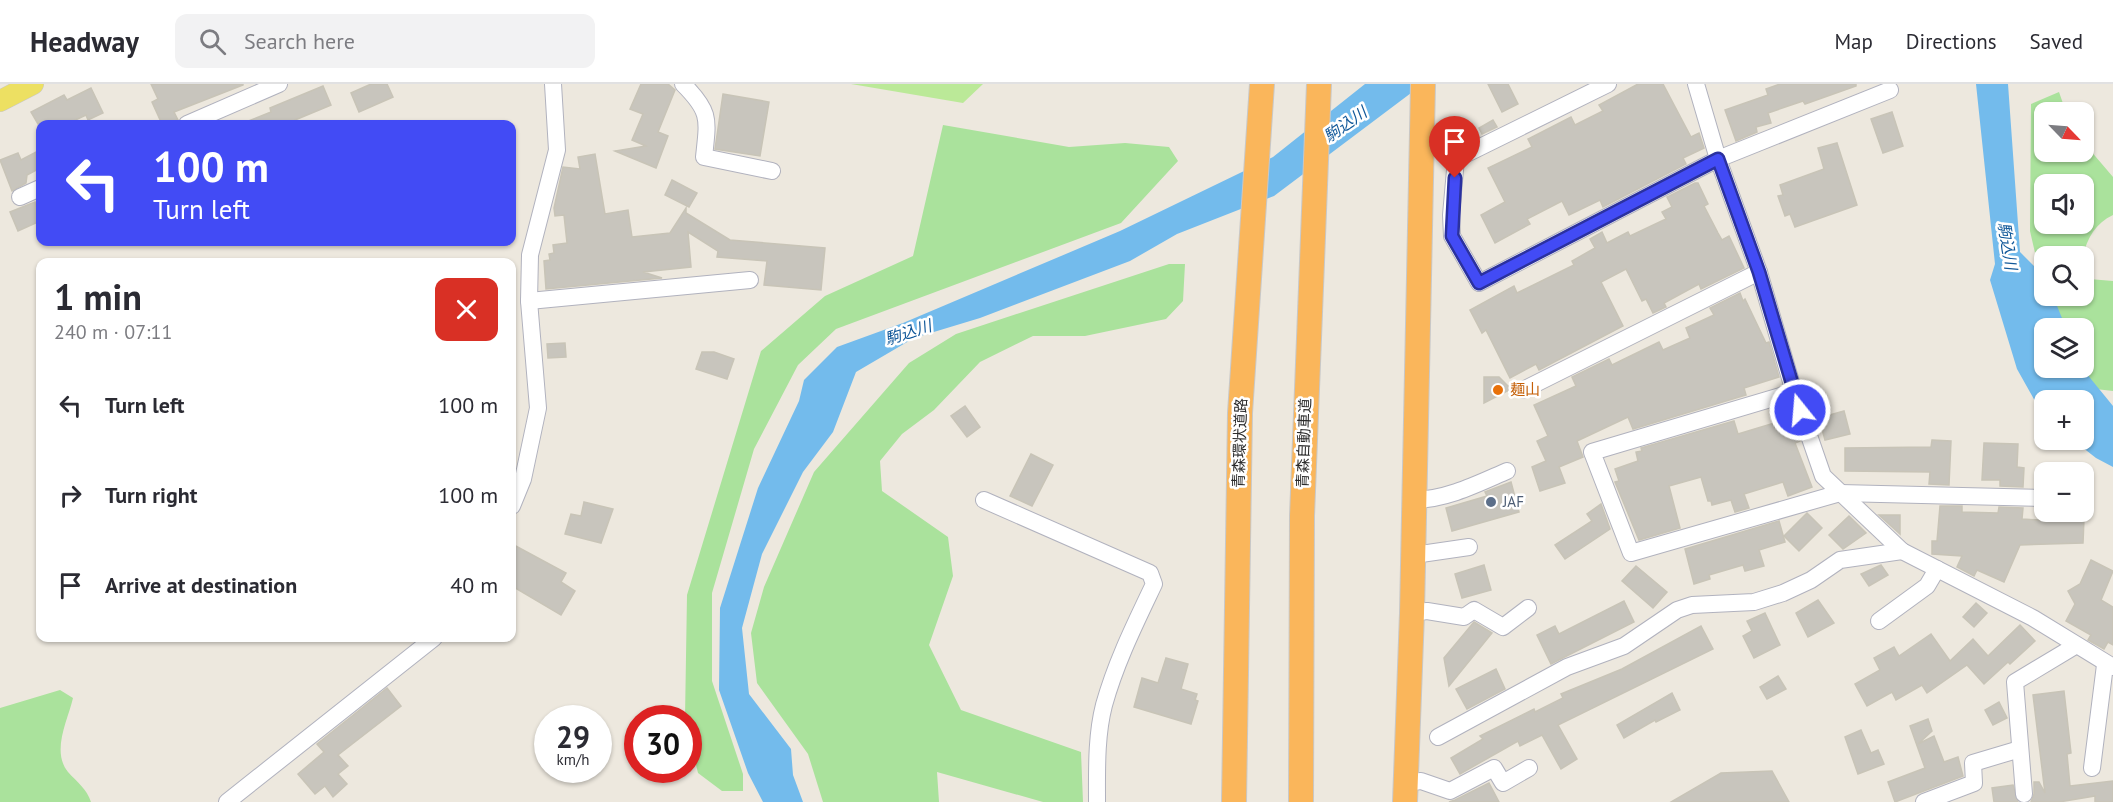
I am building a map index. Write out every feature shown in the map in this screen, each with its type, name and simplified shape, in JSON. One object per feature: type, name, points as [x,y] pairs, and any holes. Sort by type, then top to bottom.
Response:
[{"type":"highway","name":"青森環状道路","points":[[1234,802],[1240,436],[1262,84]]},
{"type":"highway","name":"青森自動車道","points":[[1302,802],[1302,516],[1319,84]]},
{"type":"highway","points":[[1405,793],[1414,555],[1423,84]]},
{"type":"main road","points":[[0,101],[33,84]]},
{"type":"street","points":[[196,120],[279,84]]},
{"type":"street","points":[[516,496],[523,479],[538,408],[529,301],[530,255],[557,150],[553,84]]},
{"type":"street","points":[[683,84],[699,100],[708,120],[704,157],[772,171]]},
{"type":"street","points":[[1608,84],[1580,90],[1456,159],[1452,236],[1479,283],[1718,159],[1890,90]]},
{"type":"street","points":[[1696,84],[1718,159],[1759,272],[1794,392],[1823,476],[1902,551],[2033,618],[2109,666],[2092,768]]},
{"type":"street","points":[[20,197],[36,190]]},
{"type":"street","points":[[1523,390],[1759,272]]},
{"type":"street","points":[[529,301],[750,280]]},
{"type":"street","points":[[1794,392],[1592,452],[1631,553],[1652,545],[1840,493],[2034,498]]},
{"type":"street","points":[[1415,500],[1431,500],[1461,491],[1507,471]]},
{"type":"street","points":[[984,500],[1150,573],[1154,584],[1125,644],[1104,706],[1097,760],[1097,802]]},
{"type":"street","points":[[1414,555],[1468,547]]},
{"type":"street","points":[[1438,736],[1567,667],[1624,646],[1677,610],[1692,605],[1754,602],[1783,593],[1811,580],[1840,560],[1902,551]]},
{"type":"street","points":[[1880,621],[1927,586],[1937,569]]},
{"type":"street","points":[[1412,612],[1427,611],[1464,617],[1474,610],[1503,627],[1528,608]]},
{"type":"street","points":[[227,802],[429,642]]},
{"type":"street","points":[[2024,794],[2015,682],[2076,646]]},
{"type":"street","points":[[1924,802],[1974,783],[1973,763],[2020,749]]},
{"type":"street","points":[[1405,793],[1421,781],[1450,791],[1494,768],[1503,783],[1530,768]]},
{"type":"green space","points":[[851,84],[983,84],[963,103]]},
{"type":"green space","points":[[2059,92],[2062,102],[2036,102]]},
{"type":"green space","points":[[2034,103],[2034,162],[2094,162],[2094,155],[2113,177],[2113,215],[2094,231],[2094,174],[2034,174],[2034,234],[2092,234],[2086,246],[2034,246],[2034,248],[2030,231],[2031,104]]},
{"type":"green space","points":[[943,125],[1069,147],[1125,143],[1169,147],[1178,161],[1121,223],[836,329],[798,365],[754,449],[712,593],[712,681],[743,774],[743,791],[722,791],[702,776],[702,705],[685,705],[687,595],[761,351],[825,296],[913,256]]},
{"type":"green space","points":[[1169,264],[1185,264],[1183,301],[1166,319],[1085,336],[1033,336],[980,362],[934,410],[902,434],[880,461],[882,491],[948,537],[953,576],[929,645],[961,710],[1081,752],[1083,802],[1043,802],[937,772],[939,802],[823,802],[808,754],[757,683],[751,633],[764,587],[814,472],[909,363],[956,334]]},
{"type":"green space","points":[[2094,279],[2113,281],[2113,391],[2087,388],[2080,378],[2094,378],[2094,318],[2050,318],[2048,306],[2094,306]]},
{"type":"green space","points":[[60,690],[73,698],[62,735],[63,764],[84,789],[91,802],[0,802],[0,708]]},
{"type":"water","name":"駒込川","points":[[1365,84],[1423,84],[1274,196],[1177,234],[1130,261],[980,318],[914,338],[856,372],[833,432],[803,472],[762,554],[742,628],[749,694],[791,749],[793,775],[803,802],[763,802],[748,773],[719,690],[720,608],[758,488],[799,401],[804,380],[837,347],[903,323],[1120,231],[1273,157]]},
{"type":"water","name":"駒込川","points":[[1976,84],[2008,84],[2020,252],[2034,266],[2034,306],[2057,306],[2062,318],[2034,318],[2034,378],[2090,378],[2113,406],[2113,467],[2086,450],[2094,450],[2094,390],[2034,390],[2034,399],[2017,369],[1990,280],[1995,264]]},
{"type":"building","points":[[151,84],[243,84],[174,112],[178,120],[160,120],[152,102],[158,99]]},
{"type":"building","points":[[371,84],[387,84],[393,97],[359,112],[351,93]]},
{"type":"building","points":[[641,84],[668,84],[675,90],[658,132],[668,136],[656,168],[615,151],[646,146],[632,140],[643,114],[630,109]]},
{"type":"building","points":[[1488,84],[1508,84],[1518,104],[1502,112]]},
{"type":"building","points":[[1638,84],[1663,84],[1691,137],[1699,133],[1704,148],[1683,158],[1686,164],[1603,207],[1600,200],[1569,215],[1562,201],[1527,219],[1530,224],[1495,243],[1481,215],[1505,202],[1488,168],[1532,147],[1528,139],[1571,117],[1575,125],[1603,111],[1599,105]]},
{"type":"building","points":[[1780,84],[1856,84],[1856,86],[1805,104],[1803,101],[1768,113],[1771,123],[1756,127],[1757,132],[1736,141],[1725,110],[1768,95],[1766,89]]},
{"type":"building","points":[[323,86],[331,105],[295,120],[251,120],[271,112],[270,108]]},
{"type":"building","points":[[91,88],[103,113],[88,120],[86,115],[75,120],[36,121],[31,112],[64,95],[67,100]]},
{"type":"building","points":[[723,94],[769,102],[760,156],[715,149]]},
{"type":"building","points":[[1892,112],[1903,146],[1883,153],[1871,119]]},
{"type":"building","points":[[1493,120],[1497,127],[1482,134],[1479,128]]},
{"type":"building","points":[[1837,143],[1857,205],[1795,227],[1790,214],[1785,216],[1778,196],[1783,195],[1780,185],[1824,169],[1818,148]]},
{"type":"building","points":[[36,152],[36,170],[27,175],[26,183],[12,191],[0,160],[18,153],[21,160]]},
{"type":"building","points":[[595,154],[605,214],[628,210],[632,237],[670,233],[686,208],[686,213],[730,240],[825,248],[821,290],[764,285],[767,261],[717,257],[718,251],[688,232],[691,267],[643,272],[662,278],[546,289],[544,261],[550,260],[549,254],[554,253],[553,245],[567,243],[564,215],[555,216],[554,208],[563,167],[580,169],[578,157]]},
{"type":"building","points":[[672,180],[697,193],[689,207],[665,195]]},
{"type":"building","points":[[1698,183],[1708,204],[1704,206],[1722,240],[1729,236],[1744,268],[1701,289],[1699,284],[1664,303],[1666,307],[1653,313],[1646,299],[1642,301],[1626,269],[1601,282],[1623,326],[1539,370],[1536,364],[1510,378],[1486,330],[1482,333],[1470,310],[1514,286],[1517,293],[1574,265],[1572,261],[1595,248],[1590,239],[1602,232],[1607,243],[1628,232],[1630,236],[1666,219],[1662,212],[1672,207],[1667,197]]},
{"type":"building","points":[[35,202],[36,223],[18,231],[10,212]]},
{"type":"building","points":[[1740,293],[1766,343],[1769,342],[1779,377],[1744,388],[1746,395],[1633,429],[1628,417],[1577,441],[1583,457],[1559,467],[1565,483],[1540,491],[1532,467],[1546,461],[1537,441],[1548,436],[1534,405],[1576,386],[1572,377],[1609,359],[1612,365],[1659,342],[1663,350],[1690,338],[1686,328],[1714,315],[1710,308]]},
{"type":"building","points":[[565,343],[566,357],[548,358],[547,344]]},
{"type":"building","points":[[702,352],[714,352],[734,359],[727,379],[696,369]]},
{"type":"building","points":[[1484,377],[1499,377],[1511,389],[1484,403]]},
{"type":"building","points":[[965,406],[980,427],[967,437],[951,416]]},
{"type":"building","points":[[1844,411],[1850,434],[1825,440],[1819,418]]},
{"type":"building","points":[[1734,421],[1738,434],[1781,421],[1783,426],[1793,422],[1800,441],[1795,443],[1812,487],[1788,496],[1783,482],[1744,494],[1749,508],[1735,512],[1731,500],[1712,505],[1711,501],[1708,501],[1701,477],[1669,486],[1680,528],[1639,540],[1615,482],[1619,481],[1615,469],[1638,461],[1636,452],[1642,451],[1641,448]]},
{"type":"building","points":[[1932,440],[1951,441],[1949,485],[1929,484],[1930,472],[1845,471],[1845,448],[1931,447]]},
{"type":"building","points":[[1984,443],[2018,444],[2017,467],[2024,468],[2023,487],[2000,486],[2000,480],[1982,480]]},
{"type":"building","points":[[1031,454],[1053,465],[1032,506],[1010,496]]},
{"type":"building","name":"JAF","points":[[1511,482],[1519,512],[1452,531],[1446,508],[1487,496],[1485,492]]},
{"type":"building","points":[[584,502],[613,509],[601,543],[565,534],[571,514],[581,516]]},
{"type":"building","points":[[1601,504],[1610,529],[1565,559],[1555,545],[1592,521],[1587,514]]},
{"type":"building","points":[[1940,506],[1962,506],[1962,512],[1998,513],[1999,507],[2023,508],[2022,519],[2034,520],[2034,522],[2084,522],[2083,543],[2020,545],[2004,582],[1977,570],[1974,576],[1957,567],[1962,556],[1932,554],[1932,541],[1937,541]]},
{"type":"building","points":[[1807,513],[1822,528],[1799,551],[1784,536]]},
{"type":"building","points":[[1879,515],[1900,515],[1900,534]]},
{"type":"building","points":[[1849,516],[1866,533],[1843,549],[1829,535]]},
{"type":"building","points":[[1779,521],[1785,542],[1759,550],[1764,566],[1745,571],[1743,565],[1709,575],[1710,579],[1694,584],[1685,549]]},
{"type":"building","points":[[516,546],[566,573],[561,582],[575,591],[561,615],[516,588]]},
{"type":"building","points":[[2091,560],[2113,571],[2101,600],[2113,607],[2113,645],[2108,642],[2104,649],[2088,640],[2091,635],[2066,621],[2075,604],[2068,591],[2080,584]]},
{"type":"building","points":[[1484,565],[1491,590],[1462,598],[1455,574]]},
{"type":"building","points":[[1881,565],[1888,575],[1869,586],[1861,574]]},
{"type":"building","points":[[1636,566],[1667,592],[1653,608],[1622,581]]},
{"type":"building","points":[[1818,600],[1834,623],[1808,637],[1796,613]]},
{"type":"building","points":[[1624,601],[1634,622],[1551,664],[1537,635],[1555,626],[1559,634]]},
{"type":"building","points":[[1976,603],[1987,613],[1974,627],[1963,617]]},
{"type":"building","points":[[1765,613],[1780,645],[1754,658],[1743,636],[1752,631],[1747,621]]},
{"type":"building","points":[[1474,622],[1492,633],[1449,686],[1444,658]]},
{"type":"building","points":[[2020,625],[2035,641],[1984,684],[1967,665],[1927,693],[1922,685],[1896,700],[1892,692],[1867,706],[1855,684],[1880,670],[1874,658],[1894,647],[1899,656],[1931,634],[1950,661],[1973,639],[1988,656]]},
{"type":"building","points":[[1701,626],[1713,649],[1558,725],[1577,759],[1561,769],[1542,735],[1520,746],[1518,741],[1460,774],[1451,758],[1483,739],[1480,736],[1534,709],[1535,712],[1563,698],[1561,694],[1622,669]]},
{"type":"building","points":[[1166,658],[1188,664],[1181,689],[1197,694],[1195,700],[1198,701],[1191,724],[1134,707],[1142,678],[1158,683]]},
{"type":"building","points":[[1496,669],[1505,689],[1467,709],[1456,689]]},
{"type":"building","points":[[1778,676],[1786,689],[1767,699],[1760,687]]},
{"type":"building","points":[[387,688],[401,706],[338,755],[348,766],[338,774],[347,784],[333,797],[325,786],[315,794],[298,774],[324,752],[317,744]]},
{"type":"building","points":[[2064,691],[2071,753],[2067,754],[2070,786],[2113,781],[2113,802],[2095,802],[2095,796],[2059,802],[2031,802],[2034,782],[2039,782],[2045,793],[2033,695]]},
{"type":"building","points":[[1672,693],[1680,710],[1656,722],[1655,720],[1624,738],[1617,725]]},
{"type":"building","points":[[1999,702],[2007,718],[1993,725],[1985,710]]},
{"type":"building","points":[[1928,719],[1932,731],[1918,744],[1934,736],[1944,762],[1958,757],[1963,776],[1895,802],[1888,782],[1925,768],[1910,726]]},
{"type":"building","points":[[1861,730],[1871,753],[1878,750],[1884,764],[1858,774],[1845,737]]},
{"type":"building","points":[[1772,771],[1789,802],[1671,802],[1721,773]]},
{"type":"building","points":[[1489,783],[1499,802],[1449,802],[1455,800]]},
{"type":"building","points":[[2013,785],[2018,802],[1994,802],[1992,788]]},
{"type":"place","name":"麺山","points":[[1498,390]]},
{"type":"place","name":"JAF","points":[[1491,502]]},
{"type":"route","points":[[1455,178],[1451,215],[1452,236],[1479,283],[1718,159],[1759,272],[1800,410]]}]
